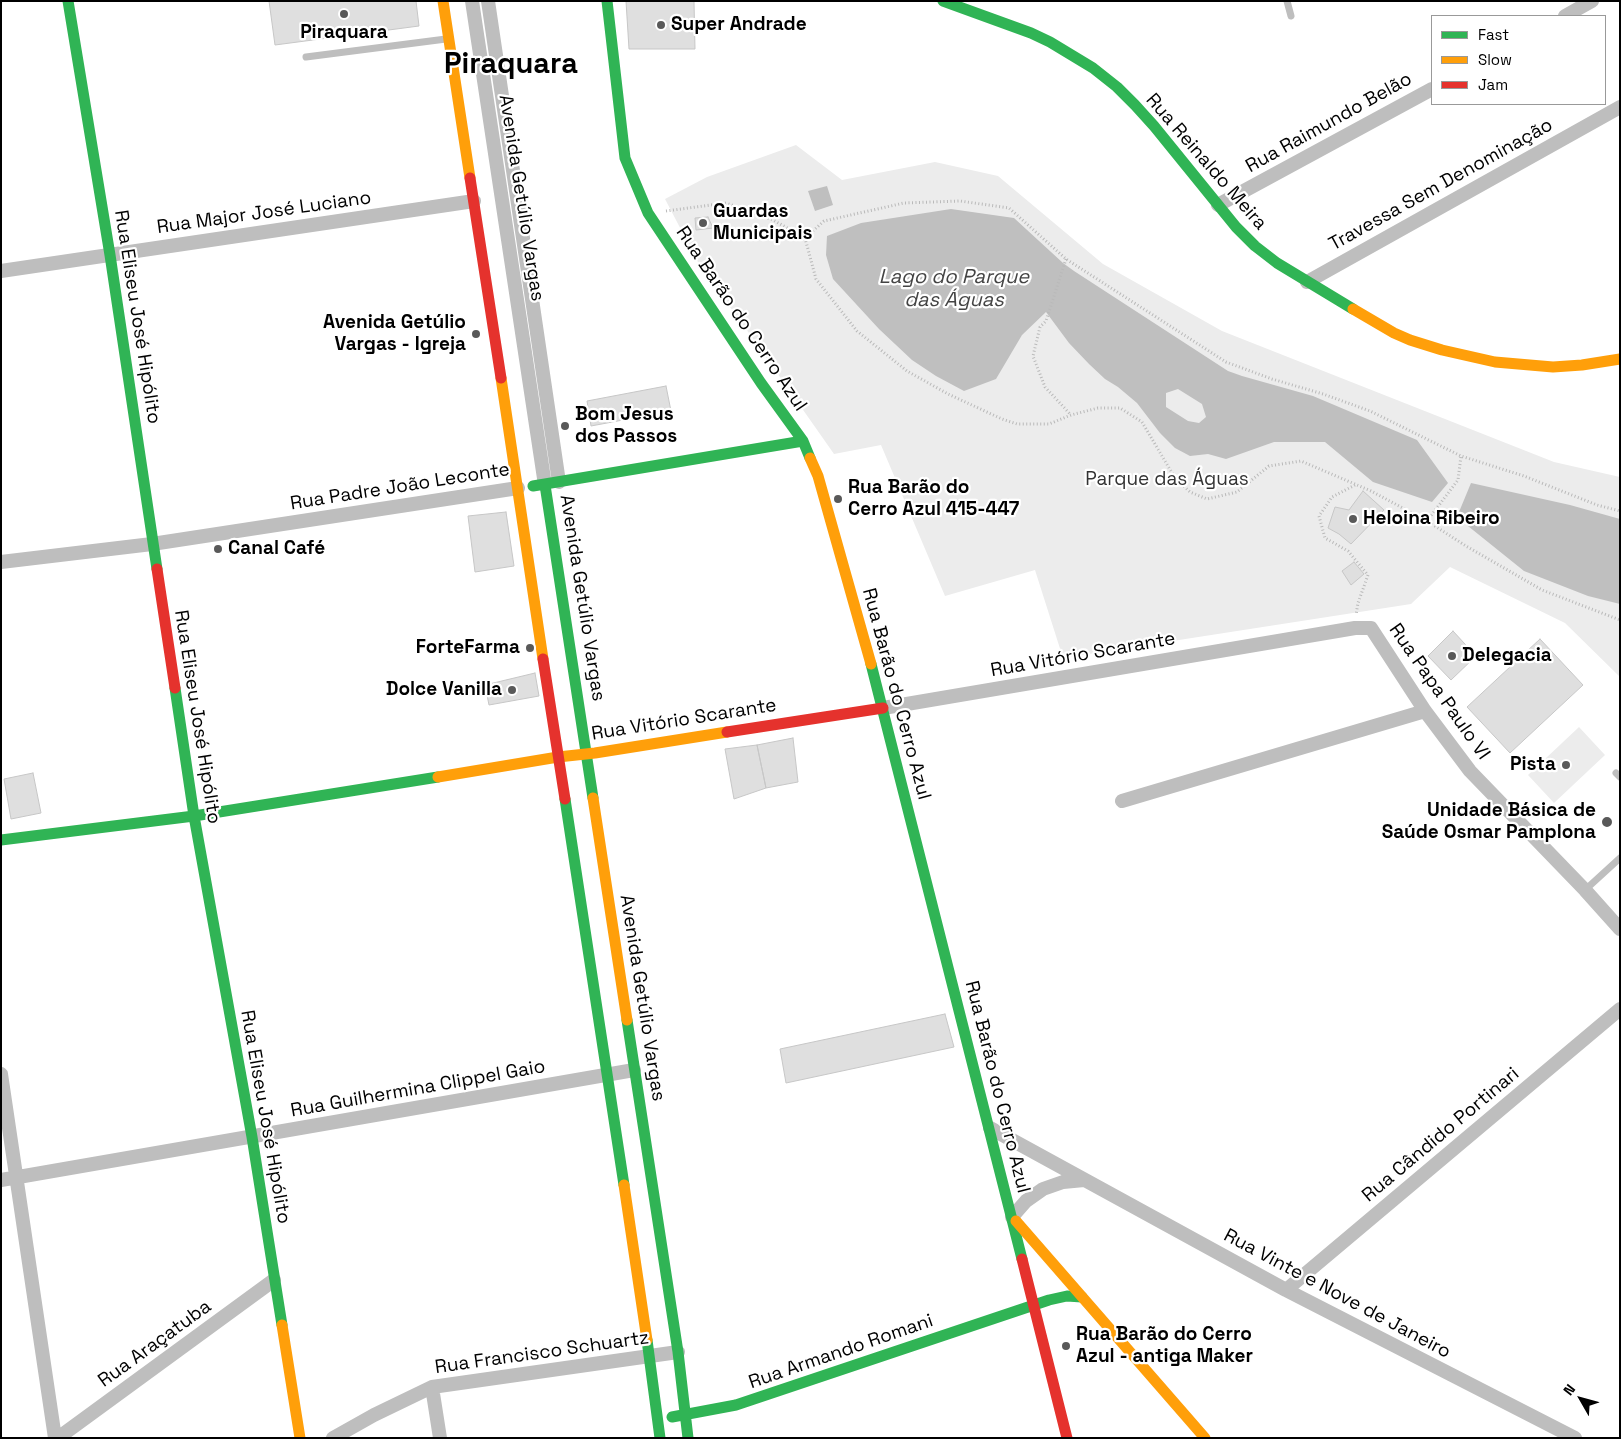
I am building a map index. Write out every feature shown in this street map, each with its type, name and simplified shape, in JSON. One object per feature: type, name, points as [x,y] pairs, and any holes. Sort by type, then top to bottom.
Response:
[{"type":"main road","name":"Rua Eliseu José Hipólito","points":[[68,1],[110,255],[194,816],[252,1137],[300,1438]]},
{"type":"main road","points":[[444,1],[650,1356],[660,1438]]},
{"type":"main road","name":"Rua Barão do Cerro Azul","points":[[608,1],[625,158],[648,213],[761,383],[803,442],[818,476],[884,708],[1067,1438]]},
{"type":"main road","name":"Rua Reinaldo Meira","points":[[943,1],[1031,33],[1093,68],[1117,87],[1135,105],[1236,228],[1255,246],[1306,282],[1394,333],[1442,350],[1495,362],[1552,366],[1582,365],[1620,358]]},
{"type":"main road","name":"Rua Padre João Leconte","points":[[518,488],[803,442]]},
{"type":"main road","name":"Avenida Getúlio Vargas","points":[[545,484],[678,1352],[688,1438]]},
{"type":"main road","name":"Rua Vitório Scarante","points":[[1,840],[194,816],[558,756],[586,754],[884,708]]},
{"type":"main road","points":[[1012,1217],[1205,1438]]},
{"type":"main road","name":"Rua Armando Romani","points":[[657,1420],[736,1406],[1048,1300],[1067,1296],[1082,1297]]},
{"type":"street","name":"Avenida Getúlio Vargas","points":[[472,1],[545,484]]},
{"type":"street","name":"Avenida Getúlio Vargas","points":[[488,1],[559,482]]},
{"type":"street","points":[[1567,15],[1592,2]]},
{"type":"street","name":"Rua Raimundo Belão","points":[[1218,205],[1431,90]]},
{"type":"street","name":"Travessa Sem Denominação","points":[[1306,282],[1620,107]]},
{"type":"street","name":"Rua Major José Luciano","points":[[1,271],[474,201]]},
{"type":"street","name":"Rua Padre João Leconte","points":[[1,562],[152,544],[518,488]]},
{"type":"street","name":"Rua Vitório Scarante","points":[[884,708],[1355,628],[1371,628]]},
{"type":"street","name":"Rua Papa Paulo VI","points":[[1371,628],[1426,711],[1470,771],[1620,929]]},
{"type":"street","points":[[1122,801],[1426,711]]},
{"type":"street","name":"Rua Cândido Portinari","points":[[1286,1290],[1620,1009]]},
{"type":"street","name":"Rua Guilhermina Clippel Gaio","points":[[1,1180],[634,1070]]},
{"type":"street","points":[[1,1074],[57,1438]]},
{"type":"street","name":"Rua Vinte e Nove de Janeiro","points":[[990,1128],[1286,1290],[1575,1438]]},
{"type":"street","points":[[1012,1217],[1026,1201],[1043,1189],[1063,1182],[1084,1180]]},
{"type":"street","name":"Rua Araçatuba","points":[[57,1438],[274,1280]]},
{"type":"street","name":"Rua Francisco Schuartz","points":[[333,1438],[374,1415],[432,1387],[678,1352]]},
{"type":"street","points":[[432,1387],[440,1438]]},
{"type":"lane","points":[[1287,1],[1291,16]]},
{"type":"lane","points":[[306,57],[449,38]]},
{"type":"lane","points":[[1585,890],[1620,858]]},
{"type":"path","points":[[805,238],[824,221],[904,204],[960,201],[1010,208],[1066,258],[1226,362],[1370,411],[1461,456],[1524,476],[1597,505],[1620,511]]},
{"type":"path","points":[[648,213],[726,203],[773,220],[805,238],[816,279],[857,331],[907,371],[948,394],[1002,419],[1017,424],[1049,424],[1071,415],[1098,408],[1120,408],[1142,422],[1175,478],[1190,492],[1207,499],[1237,492],[1269,466],[1300,461],[1370,491],[1427,521],[1542,590],[1620,620]]},
{"type":"path","points":[[1066,258],[1046,321],[1040,327],[1033,356],[1045,387],[1071,415]]},
{"type":"path","points":[[1427,521],[1458,480],[1461,456]]},
{"type":"path","points":[[1355,485],[1332,497],[1319,516],[1325,538],[1348,550],[1368,575],[1358,603],[1355,628]]},
{"type":"green space","name":"Parque das Águas","points":[[796,145],[842,180],[935,162],[998,176],[1103,264],[1222,331],[1554,462],[1620,477],[1620,677],[1565,623],[1450,567],[1411,604],[1063,658],[1035,570],[945,596],[881,445],[834,454],[700,266],[665,199],[707,177]]},
{"type":"green space","name":"Pista","points":[[1579,727],[1605,755],[1554,803],[1528,775]]},
{"type":"water","points":[[827,186],[833,205],[815,211],[808,191]]},
{"type":"water","name":"Lago do Parque das Águas","points":[[951,209],[1014,218],[1074,271],[1228,371],[1313,396],[1417,440],[1448,483],[1432,502],[1373,482],[1325,442],[1274,442],[1226,459],[1208,454],[1190,456],[1175,448],[1160,433],[1137,403],[1105,379],[1089,364],[1069,343],[1046,312],[1022,335],[996,379],[964,391],[912,360],[879,329],[833,279],[826,255],[827,236],[861,223]],"holes":[[[1178,389],[1202,404],[1206,417],[1199,423],[1188,421],[1166,407],[1166,393]]]},
{"type":"water","points":[[1471,483],[1570,505],[1620,519],[1620,604],[1588,596],[1524,571],[1468,526],[1459,512]]},
{"type":"building","name":"Piraquara","points":[[269,1],[416,1],[419,26],[275,45]]},
{"type":"building","name":"Super Andrade","points":[[626,1],[694,1],[695,49],[629,49]]},
{"type":"building","name":"Guardas Municipais","points":[[708,217],[713,228],[696,230],[695,218]]},
{"type":"building","points":[[666,386],[671,411],[591,426],[587,401]]},
{"type":"building","name":"Heloina Ribeiro","points":[[1363,491],[1384,510],[1351,544],[1328,528],[1335,507],[1349,510]]},
{"type":"building","points":[[506,512],[514,566],[475,572],[468,516]]},
{"type":"building","points":[[1354,562],[1364,574],[1351,585],[1342,571]]},
{"type":"building","name":"Delegacia","points":[[1453,631],[1476,656],[1451,680],[1428,656]]},
{"type":"building","points":[[1540,639],[1583,685],[1510,753],[1467,707]]},
{"type":"building","name":"Dolce Vanilla","points":[[535,673],[539,696],[489,705],[485,685]]},
{"type":"building","points":[[793,738],[798,782],[766,788],[757,745]]},
{"type":"building","points":[[757,745],[766,788],[734,799],[725,749]]},
{"type":"building","points":[[33,773],[41,813],[11,819],[4,779]]},
{"type":"building","points":[[945,1014],[954,1047],[786,1083],[780,1049]]},
{"type":"traffic: fast","points":[[68,1],[110,255],[157,569]]},
{"type":"traffic: fast","points":[[607,1],[625,158],[648,213],[761,383],[803,441],[810,458]]},
{"type":"traffic: fast","points":[[943,1],[1031,33],[1050,42],[1093,68],[1117,87],[1135,105],[1236,227],[1255,246],[1277,263],[1353,309]]},
{"type":"traffic: fast","points":[[533,486],[803,441]]},
{"type":"traffic: fast","points":[[545,485],[593,798]]},
{"type":"traffic: fast","points":[[871,664],[1022,1259]]},
{"type":"traffic: fast","points":[[175,688],[194,816],[252,1137],[282,1325]]},
{"type":"traffic: fast","points":[[1,840],[194,816],[438,777]]},
{"type":"traffic: fast","points":[[565,799],[624,1185]]},
{"type":"traffic: fast","points":[[627,1020],[678,1352],[688,1438]]},
{"type":"traffic: fast","points":[[672,1417],[736,1405],[1049,1300],[1067,1296],[1082,1297]]},
{"type":"traffic: fast","points":[[647,1340],[660,1438]]},
{"type":"traffic: slow","points":[[443,1],[470,178]]},
{"type":"traffic: slow","points":[[1353,309],[1410,340],[1442,350],[1495,362],[1553,367],[1620,359]]},
{"type":"traffic: slow","points":[[501,378],[543,659]]},
{"type":"traffic: slow","points":[[810,458],[818,476],[871,664]]},
{"type":"traffic: slow","points":[[438,777],[727,732]]},
{"type":"traffic: slow","points":[[593,798],[627,1020]]},
{"type":"traffic: slow","points":[[624,1185],[647,1340]]},
{"type":"traffic: slow","points":[[1016,1221],[1205,1438]]},
{"type":"traffic: slow","points":[[282,1325],[300,1438]]},
{"type":"traffic: jam","points":[[470,178],[501,378]]},
{"type":"traffic: jam","points":[[157,569],[175,688]]},
{"type":"traffic: jam","points":[[543,659],[565,799]]},
{"type":"traffic: jam","points":[[727,732],[883,708]]},
{"type":"traffic: jam","points":[[1022,1259],[1067,1438]]},
{"type":"place","name":"Piraquara","points":[[344,14]]},
{"type":"place","name":"Super Andrade","points":[[661,25]]},
{"type":"place","name":"Guardas Municipais","points":[[703,223]]},
{"type":"place","name":"Avenida Getúlio Vargas - Igreja","points":[[476,334]]},
{"type":"place","name":"Bom Jesus dos Passos","points":[[565,426]]},
{"type":"place","name":"Rua Barão do Cerro Azul 415-447","points":[[838,499]]},
{"type":"place","name":"Heloina Ribeiro","points":[[1353,519]]},
{"type":"place","name":"Canal Café","points":[[218,549]]},
{"type":"place","name":"ForteFarma","points":[[530,648]]},
{"type":"place","name":"Delegacia","points":[[1452,656]]},
{"type":"place","name":"Dolce Vanilla","points":[[512,690]]},
{"type":"place","name":"Pista","points":[[1566,765]]},
{"type":"place","name":"Unidade Básica de Saúde Osmar Pamplona","points":[[1607,822]]},
{"type":"place","name":"Rua Barão do Cerro Azul - antiga Maker","points":[[1066,1346]]},
{"type":"district","name":"Piraquara","points":[[511,65]]}]
